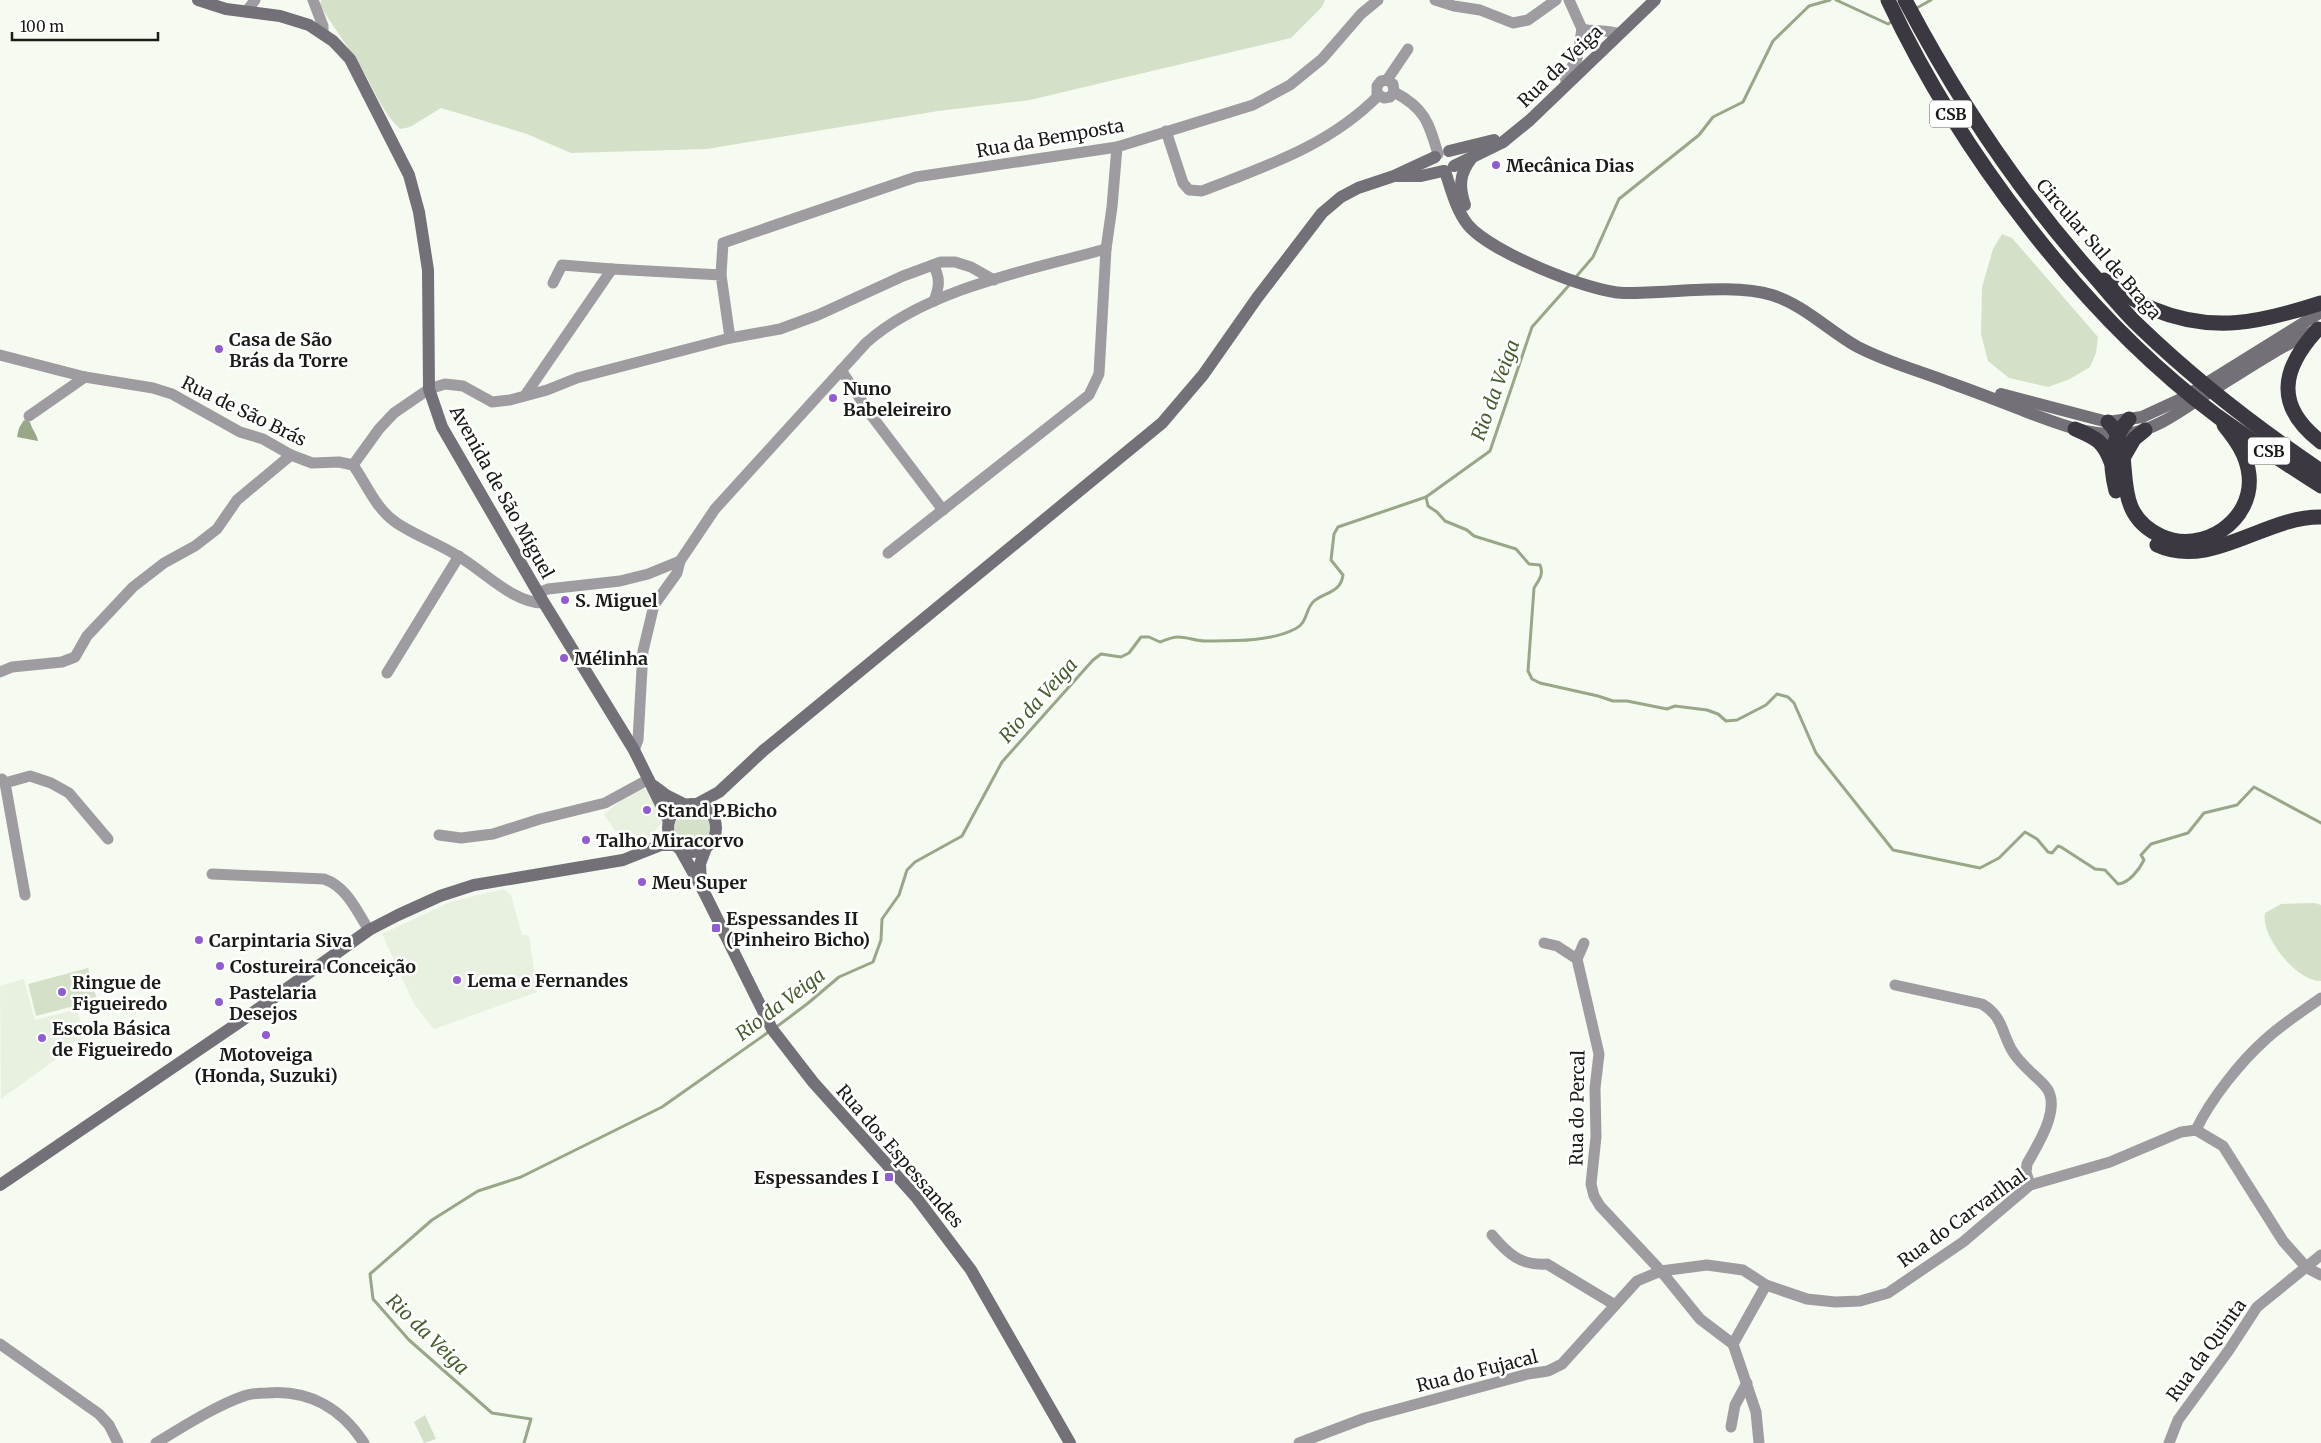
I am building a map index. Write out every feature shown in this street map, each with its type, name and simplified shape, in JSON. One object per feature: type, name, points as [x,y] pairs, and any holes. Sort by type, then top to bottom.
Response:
[{"type":"highway","name":"Circular Sul de Braga","points":[[1888,0],[1952,115],[2025,221],[2054,258],[2089,297],[2168,374],[2217,415],[2321,486]]},
{"type":"highway","name":"Circular Sul de Braga","points":[[1905,0],[1934,55],[1976,124],[2038,211],[2090,271],[2139,326],[2182,366],[2232,407],[2321,471]]},
{"type":"highway","points":[[2090,271],[2152,308],[2176,316],[2208,323],[2243,323],[2271,319],[2321,303]]},
{"type":"highway","points":[[2320,328],[2296,356],[2291,368],[2288,392],[2295,416],[2321,442]]},
{"type":"highway","points":[[2129,420],[2112,448],[2132,507],[2149,528],[2160,536],[2184,542],[2208,538],[2218,534],[2235,519],[2242,509],[2249,486],[2249,475],[2243,452],[2217,415]]},
{"type":"highway","points":[[2108,422],[2119,434]]},
{"type":"highway","points":[[2075,429],[2099,440],[2118,462]]},
{"type":"highway","points":[[2145,430],[2134,439],[2118,462],[2118,500],[2132,525],[2151,542],[2178,552],[2205,550],[2279,523],[2296,519],[2321,517]]},
{"type":"main road","name":"Avenida de São Miguel","points":[[198,0],[226,9],[280,16],[309,25],[333,40],[350,59],[409,175],[419,212],[428,270],[429,389],[442,427],[541,598],[634,750],[668,823]]},
{"type":"main road","name":"Rua da Veiga","points":[[1421,176],[1448,169],[1503,142],[1540,110],[1655,0]]},
{"type":"main road","name":"Rua da Veiga","points":[[1394,176],[1442,153],[1511,134]]},
{"type":"main road","points":[[1448,169],[1435,164],[1442,153],[1454,156],[1448,169],[1456,190],[1461,214],[1478,235],[1498,248],[1579,284],[1622,293],[1741,290],[1772,295],[1802,309],[1843,339],[1880,359],[1935,377],[2075,429],[2100,434],[2119,434],[2145,430],[2182,410],[2283,346],[2320,328]]},
{"type":"main road","points":[[1456,190],[1464,168],[1472,158]]},
{"type":"main road","points":[[635,855],[668,823],[673,814],[719,792],[764,750],[1162,423],[1197,382],[1257,298],[1322,213],[1341,197],[1358,188],[1394,176],[1434,178],[1456,190]]},
{"type":"main road","points":[[1935,377],[2108,422],[2129,420],[2142,417],[2181,399],[2321,312]]},
{"type":"main road","points":[[650,782],[666,796],[710,812],[716,828]]},
{"type":"main road","points":[[704,892],[700,882],[700,864],[706,848],[715,836],[719,792]]},
{"type":"main road","points":[[668,823],[668,833],[704,892]]},
{"type":"main road","points":[[0,1185],[244,1019],[368,930],[440,896],[474,885],[623,860],[661,845],[677,847],[688,852],[698,852],[706,848]]},
{"type":"main road","name":"Rua dos Espessandes","points":[[704,892],[771,1028],[819,1089],[916,1197],[971,1270],[1070,1443]]},
{"type":"street","points":[[246,12],[255,0]]},
{"type":"street","points":[[314,0],[323,26],[323,34]]},
{"type":"street","name":"Rua da Bemposta","points":[[721,275],[723,243],[916,178],[1117,147],[1253,105],[1290,85],[1322,59],[1361,14],[1378,0]]},
{"type":"street","points":[[1436,0],[1454,6],[1480,10],[1513,23],[1528,20],[1556,0]]},
{"type":"street","points":[[1567,84],[1565,77],[1578,59],[1582,29],[1569,0]]},
{"type":"street","points":[[1582,29],[1594,32],[1613,31],[1619,34]]},
{"type":"street","points":[[1387,80],[1408,49]]},
{"type":"street","points":[[1379,96],[1377,86],[1381,81],[1387,80],[1393,84],[1394,92]]},
{"type":"street","points":[[1379,96],[1388,98],[1394,92]]},
{"type":"street","points":[[1394,92],[1410,102],[1429,124],[1442,153]]},
{"type":"street","points":[[1166,131],[1183,183],[1189,190],[1202,191],[1304,151],[1358,116],[1379,96]]},
{"type":"street","points":[[888,553],[1089,395],[1099,374],[1106,249],[1117,147]]},
{"type":"street","points":[[634,750],[638,740],[643,651],[654,605],[677,574],[680,561],[715,509],[841,370],[884,327],[934,302],[994,280],[1106,249]]},
{"type":"street","points":[[680,561],[648,574],[620,581],[548,589],[541,598],[532,603],[499,584],[459,556],[393,520],[378,505],[353,465],[379,429],[394,413],[429,389],[445,384],[463,386],[492,402],[510,400],[526,394],[547,390],[577,378],[730,338],[780,329],[940,262],[955,262],[972,267],[994,280]]},
{"type":"street","points":[[933,265],[938,274],[939,288],[934,302]]},
{"type":"street","points":[[554,282],[562,266],[721,275],[730,338]]},
{"type":"street","points":[[526,394],[612,269]]},
{"type":"street","name":"Rua de São Brás","points":[[0,355],[85,377],[153,388],[172,394],[240,432],[263,439],[291,455],[312,463],[339,462],[353,465]]},
{"type":"street","points":[[841,370],[871,415],[943,510]]},
{"type":"street","points":[[29,416],[85,377]]},
{"type":"street","points":[[0,672],[12,667],[62,662],[75,657],[87,636],[134,587],[164,563],[195,546],[217,529],[238,500],[291,455]]},
{"type":"street","points":[[387,673],[459,556]]},
{"type":"street","points":[[24,895],[3,781],[30,776],[51,783],[69,793],[108,839]]},
{"type":"street","points":[[439,835],[462,838],[493,834],[540,819],[605,803],[650,782]]},
{"type":"street","points":[[212,874],[324,879],[335,882],[345,892],[368,930]]},
{"type":"street","points":[[1544,943],[1556,946],[1577,959],[1584,943]]},
{"type":"street","name":"Rua do Percal","points":[[1577,959],[1598,1054],[1595,1088],[1596,1137],[1591,1184],[1594,1196],[1600,1206],[1661,1271],[1700,1319],[1733,1344]]},
{"type":"street","points":[[1894,985],[1982,1004],[1998,1016],[2017,1058],[2046,1087],[2052,1100],[2050,1114],[2027,1164],[2026,1172],[2030,1185]]},
{"type":"street","points":[[2321,998],[2256,1048],[2215,1097],[2196,1130],[2223,1146],[2283,1241],[2307,1268],[2321,1275]]},
{"type":"street","name":"Rua do Carvarlhal","points":[[1661,1271],[1707,1265],[1743,1270],[1766,1285],[1807,1299],[1835,1302],[1860,1301],[1888,1293],[1963,1242],[2030,1185],[2110,1162],[2181,1132],[2196,1130]]},
{"type":"street","points":[[1492,1235],[1506,1252],[1518,1260],[1534,1265],[1547,1264],[1615,1305]]},
{"type":"street","name":"Rua da Quinta","points":[[2169,1443],[2178,1420],[2229,1350],[2257,1307],[2321,1255]]},
{"type":"street","name":"Rua do Fujacal","points":[[1299,1443],[1365,1418],[1528,1374],[1548,1371],[1562,1364],[1636,1282],[1661,1271]]},
{"type":"street","points":[[1759,1443],[1756,1412],[1748,1383],[1733,1344],[1766,1285]]},
{"type":"street","points":[[0,1344],[99,1414],[109,1425],[118,1443]]},
{"type":"street","points":[[1731,1427],[1735,1405],[1748,1383]]},
{"type":"street","points":[[156,1443],[245,1396],[281,1391],[302,1394],[333,1409],[351,1425],[364,1443]]},
{"type":"shaded area","points":[[321,0],[1325,0],[1322,7],[1291,38],[1030,100],[938,111],[707,149],[571,153],[527,134],[441,108],[410,127],[400,129],[384,110],[365,74],[320,6]]},
{"type":"shaded area","points":[[2002,234],[2012,238],[2098,337],[2096,353],[2090,367],[2070,379],[2048,387],[2009,378],[1988,361],[1981,334],[1982,287],[1993,249]]},
{"type":"shaded area","points":[[24,420],[30,422],[38,441],[17,437],[19,428]]},
{"type":"shaded area","points":[[639,786],[651,792],[662,815],[662,823],[645,841],[629,852],[604,814]]},
{"type":"shaded area","points":[[692,811],[699,812],[705,816],[709,822],[709,836],[705,842],[699,846],[692,847],[685,846],[679,842],[675,836],[674,829],[675,822],[679,816],[685,812]]},
{"type":"shaded area","name":"Lema e Fernandes","points":[[504,889],[511,895],[522,935],[529,935],[537,992],[434,1029],[414,1004],[382,934],[450,902]]},
{"type":"shaded area","points":[[2315,903],[2321,905],[2321,981],[2301,974],[2291,966],[2274,945],[2265,923],[2265,913],[2281,904]]},
{"type":"shaded area","name":"Ringue de Figueiredo","points":[[88,968],[97,1000],[36,1016],[28,984]]},
{"type":"shaded area","name":"Escola Básica de Figueiredo","points":[[24,979],[35,1020],[77,1009],[85,1037],[54,1048],[55,1060],[1,1099],[0,986]]},
{"type":"shaded area","points":[[425,1415],[436,1439],[424,1443],[414,1422]]},
{"type":"waterway","name":"Rio da Veiga","points":[[1575,278],[1593,257],[1619,199],[1699,135],[1713,117],[1743,102],[1773,41],[1809,6],[1830,0]]},
{"type":"waterway","name":"Rio da Veiga","points":[[1836,0],[1888,24],[1894,20]]},
{"type":"waterway","name":"Rio da Veiga","points":[[1915,9],[1931,0]]},
{"type":"waterway","name":"Rio da Veiga","points":[[775,1028],[839,977],[873,962],[881,940],[882,919],[899,895],[907,870],[915,862],[962,836],[1002,762],[1093,660],[1101,654],[1121,657],[1129,653],[1141,637],[1149,637],[1160,642],[1178,637],[1202,641],[1239,641],[1263,639],[1295,629],[1304,620],[1311,604],[1332,591],[1342,581],[1343,575],[1331,560],[1334,534],[1338,527],[1426,497],[1490,451],[1532,327],[1571,283]]},
{"type":"waterway","points":[[1426,497],[1428,506],[1445,521],[1467,530],[1474,536],[1516,549],[1529,564],[1540,565],[1541,574],[1534,588],[1528,671],[1532,679],[1540,683],[1613,701],[1627,701],[1667,709],[1675,706],[1707,710],[1718,714],[1726,721],[1737,720],[1766,705],[1777,694],[1788,697],[1794,703],[1816,753],[1893,850],[1980,868],[1999,858],[2025,832],[2037,839],[2048,852],[2052,853],[2058,846],[2061,847],[2095,869],[2105,870],[2118,884],[2130,879],[2136,872],[2144,860],[2141,855],[2151,844],[2188,833],[2204,813],[2237,805],[2254,787],[2321,823]]},
{"type":"waterway","name":"Rio da Veiga","points":[[524,1443],[531,1419],[492,1413],[409,1340],[373,1299],[370,1274],[432,1220],[478,1191],[521,1177],[662,1107],[770,1031]]},
{"type":"place","name":"Mecânica Dias","points":[[1496,165]]},
{"type":"place","name":"Casa de São Brás da Torre","points":[[219,349]]},
{"type":"place","name":"Nuno Babeleireiro","points":[[833,398]]},
{"type":"place","name":"S. Miguel","points":[[565,600]]},
{"type":"place","name":"Mélinha","points":[[564,658]]},
{"type":"place","name":"Stand P.Bicho","points":[[647,810]]},
{"type":"place","name":"Talho Miracorvo","points":[[586,840]]},
{"type":"place","name":"Meu Super","points":[[642,882]]},
{"type":"place","name":"Espessandes II (Pinheiro Bicho)","points":[[716,928]]},
{"type":"place","name":"Carpintaria Siva","points":[[199,940]]},
{"type":"place","name":"Costureira Conceição","points":[[220,966]]},
{"type":"place","name":"Lema e Fernandes","points":[[457,980]]},
{"type":"place","name":"Ringue de Figueiredo","points":[[62,992]]},
{"type":"place","name":"Pastelaria Desejos","points":[[219,1002]]},
{"type":"place","name":"Motoveiga (Honda, Suzuki)","points":[[266,1035]]},
{"type":"place","name":"Escola Básica de Figueiredo","points":[[42,1038]]},
{"type":"place","name":"Espessandes I","points":[[889,1177]]}]
